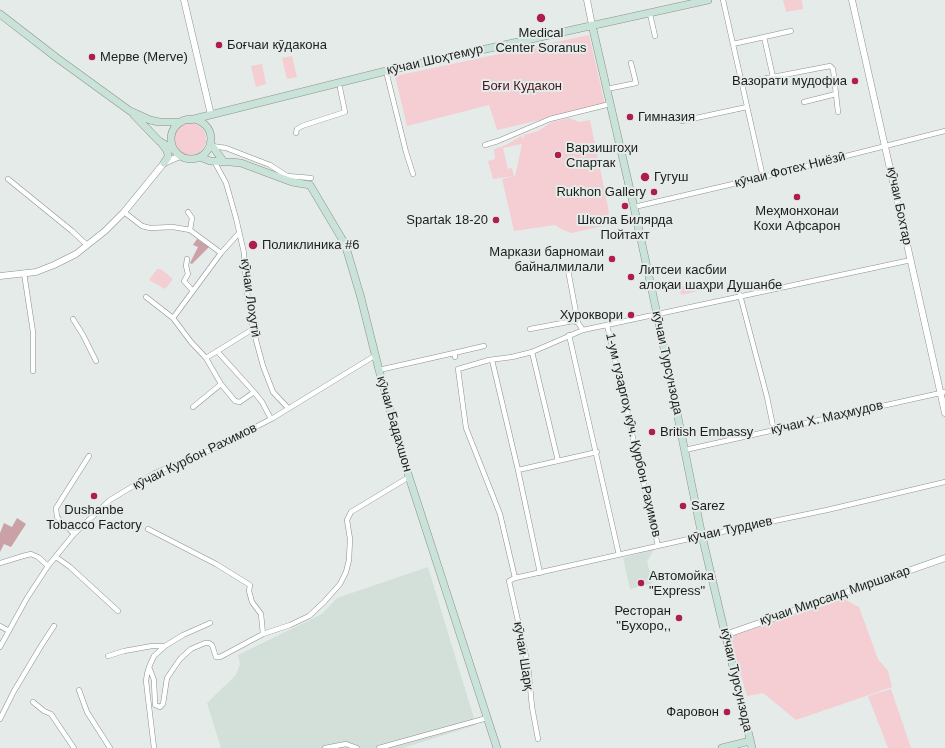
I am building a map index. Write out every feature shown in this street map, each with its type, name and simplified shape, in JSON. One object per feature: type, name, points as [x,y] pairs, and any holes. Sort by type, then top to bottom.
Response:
[{"type":"main road","name":"кӯчаи Шоҳтемур","points":[[190,120],[386,71],[708,0]]},
{"type":"main road","points":[[0,14],[57,58],[130,110],[150,120],[159,122],[181,122],[190,120],[202,123],[209,131]]},
{"type":"main road","name":"кӯчаи Турсунзода","points":[[592,25],[634,207],[702,536],[751,745]]},
{"type":"main road","points":[[130,110],[166,150],[168,154],[164,163]]},
{"type":"main road","points":[[211,115],[209,131],[211,144],[227,162]]},
{"type":"main road","points":[[174,150],[171,143],[171,134],[175,127],[181,122]]},
{"type":"main road","points":[[159,141],[174,150],[180,156],[190,159],[200,157],[207,151],[211,144]]},
{"type":"main road","name":"кӯчаи Бадахшон","points":[[200,157],[210,162],[227,162],[248,166],[292,182],[310,185],[345,244],[409,477],[497,748]]},
{"type":"main road","points":[[722,748],[751,745]]},
{"type":"street","points":[[184,0],[211,115]]},
{"type":"street","points":[[587,0],[592,25]]},
{"type":"street","points":[[723,0],[763,177]]},
{"type":"street","name":"кӯчаи Бохтар","points":[[852,0],[910,260],[943,392],[945,413]]},
{"type":"street","points":[[650,14],[655,36]]},
{"type":"street","points":[[733,44],[791,31]]},
{"type":"street","points":[[764,37],[773,77]]},
{"type":"street","points":[[607,89],[636,83],[631,63]]},
{"type":"street","points":[[742,83],[830,66],[833,69],[838,112]]},
{"type":"street","points":[[386,71],[413,174]]},
{"type":"street","points":[[296,133],[297,129],[302,126],[342,114],[344,112],[340,88]]},
{"type":"street","points":[[804,102],[836,94]]},
{"type":"street","points":[[485,144],[498,141],[550,119],[610,104]]},
{"type":"street","points":[[682,121],[747,107]]},
{"type":"street","name":"кӯчаи Фотех Ниёзӣ","points":[[634,207],[763,177],[945,131]]},
{"type":"street","points":[[211,144],[226,148],[270,165],[287,176],[311,178]]},
{"type":"street","points":[[0,276],[36,272],[76,254],[106,231],[124,212],[164,163],[180,156]]},
{"type":"street","name":"кӯчаи Лоҳутӣ","points":[[214,162],[226,183],[239,232],[244,254],[245,280],[253,329],[263,366],[273,392],[288,408]]},
{"type":"street","points":[[8,179],[87,245]]},
{"type":"street","points":[[124,212],[142,226],[150,228],[173,227],[190,230],[221,253]]},
{"type":"street","points":[[188,212],[192,218],[190,230]]},
{"type":"street","points":[[173,318],[221,253],[239,232]]},
{"type":"street","points":[[187,259],[186,266],[188,274],[184,281],[193,291]]},
{"type":"street","points":[[515,578],[500,514],[466,428],[458,369],[483,362],[532,352],[569,335],[607,324],[910,260]]},
{"type":"street","points":[[565,265],[568,270],[578,323],[583,330]]},
{"type":"street","points":[[24,273],[33,332],[33,371]]},
{"type":"street","points":[[740,295],[767,397],[774,431]]},
{"type":"street","points":[[146,297],[173,318],[191,342],[206,358],[221,384],[237,402],[254,392]]},
{"type":"street","points":[[73,319],[96,361]]},
{"type":"street","points":[[530,329],[573,321],[578,323]]},
{"type":"street","name":"1-ум гузаргоҳ кӯч. Қурбон Раҳимов","points":[[607,324],[658,546]]},
{"type":"street","points":[[206,358],[253,329]]},
{"type":"street","points":[[569,335],[597,452],[619,555]]},
{"type":"street","points":[[379,370],[455,355],[484,346]]},
{"type":"street","points":[[217,351],[262,402],[271,419]]},
{"type":"street","points":[[532,352],[558,461]]},
{"type":"street","name":"кӯчаи Курбон Рахимов","points":[[0,647],[27,598],[48,566],[74,534],[110,500],[156,473],[215,448],[271,419],[376,354]]},
{"type":"street","points":[[492,360],[540,573]]},
{"type":"street","points":[[192,407],[221,384]]},
{"type":"street","name":"кӯчаи Х. Маҳмудов","points":[[685,450],[943,392]]},
{"type":"street","points":[[518,470],[597,452]]},
{"type":"street","points":[[74,534],[56,517],[56,508],[89,456]]},
{"type":"street","points":[[149,667],[154,680],[154,700],[156,705],[160,707],[163,704],[167,678],[180,658],[191,649],[205,643],[209,643],[212,645],[215,655],[218,657],[227,654],[262,634],[290,625],[309,616],[340,584],[346,572],[349,560],[350,544],[348,516],[357,508],[409,477]]},
{"type":"street","name":"кӯчаи Турдиев","points":[[515,578],[702,536],[827,510],[945,482]]},
{"type":"street","points":[[148,529],[216,564],[250,584],[249,591],[252,602],[260,614],[262,634]]},
{"type":"street","points":[[0,563],[31,554],[38,557],[48,566]]},
{"type":"street","points":[[56,557],[118,611]]},
{"type":"street","name":"кӯчаи Мирсаид Миршакар","points":[[725,635],[945,558]]},
{"type":"street","name":"кӯчаи Шарқ","points":[[515,578],[509,581],[528,665],[530,696],[538,738]]},
{"type":"street","points":[[154,748],[146,681],[149,667],[154,656],[165,646],[183,635],[210,623]]},
{"type":"street","points":[[0,626],[9,631]]},
{"type":"street","points":[[0,719],[40,646],[54,626]]},
{"type":"street","points":[[108,656],[145,647],[165,646]]},
{"type":"street","points":[[79,690],[87,712],[110,748]]},
{"type":"street","points":[[33,702],[44,711],[51,714],[74,748]]},
{"type":"street","points":[[380,748],[487,718]]},
{"type":"street","points":[[325,748],[346,744],[357,748]]},
{"type":"shaded area","points":[[197,239],[209,247],[192,264],[190,263],[198,247],[193,245]]},
{"type":"shaded area","points":[[17,518],[26,524],[11,547],[4,544],[0,552],[0,533],[4,523],[12,527]]},
{"type":"shaded area","name":"Автомойка \"Express\"","points":[[654,549],[647,562],[653,583],[630,589],[623,558]]},
{"type":"shaded area","points":[[428,567],[476,725],[403,748],[221,748],[207,703],[236,675],[240,664],[238,655],[322,614],[337,598]]},
{"type":"green space","points":[[783,0],[802,0],[803,9],[786,12]]},
{"type":"green space","name":"Боғи Кудакон","points":[[589,35],[605,105],[497,130],[489,105],[407,126],[395,76]]},
{"type":"green space","points":[[292,56],[297,77],[287,79],[282,58]]},
{"type":"green space","points":[[262,64],[266,84],[256,87],[251,66]]},
{"type":"green space","name":"Варзишгоҳи Спартак","points":[[569,118],[579,122],[590,120],[609,212],[607,219],[602,226],[572,233],[555,225],[514,231],[502,179],[515,176],[522,144],[503,148],[508,169],[512,168],[514,176],[493,179],[488,161],[495,159],[494,149],[506,145],[521,136],[523,139],[524,135],[538,131],[552,122]]},
{"type":"green space","points":[[190,123],[201,128],[206,139],[201,150],[190,155],[179,150],[174,139],[179,128]]},
{"type":"green space","points":[[157,269],[161,269],[173,279],[165,289],[149,280]]},
{"type":"green space","points":[[701,282],[702,290],[681,295],[680,287]]},
{"type":"green space","points":[[844,599],[859,607],[878,659],[888,671],[892,687],[796,720],[763,693],[747,696],[730,637]]},
{"type":"green space","points":[[891,689],[911,748],[888,748],[868,696]]},
{"type":"place","name":"Medical Center Soranus","points":[[541,18]]},
{"type":"place","name":"Боғчаи кӯдакона","points":[[219,45]]},
{"type":"place","name":"Мерве (Merve)","points":[[92,57]]},
{"type":"place","name":"Вазорати мудофиа","points":[[855,81]]},
{"type":"place","name":"Гимназия","points":[[630,117]]},
{"type":"place","name":"Варзишгоҳи Спартак","points":[[558,155]]},
{"type":"place","name":"Гугуш","points":[[645,177]]},
{"type":"place","name":"Rukhon Gallery","points":[[654,192]]},
{"type":"place","name":"Меҳмонхонаи Кохи Афсарон","points":[[797,197]]},
{"type":"place","name":"Школа Билярда Пойтахт","points":[[625,206]]},
{"type":"place","name":"Spartak 18-20","points":[[496,220]]},
{"type":"place","name":"Поликлиника #6","points":[[253,245]]},
{"type":"place","name":"Маркази барномаи байналмилали","points":[[612,259]]},
{"type":"place","name":"Литсеи касбии алоқаи шаҳри Душанбе","points":[[631,277]]},
{"type":"place","name":"Хуроквори","points":[[631,315]]},
{"type":"place","name":"British Embassy","points":[[652,432]]},
{"type":"place","name":"Dushanbe Tobacco Factory","points":[[94,496]]},
{"type":"place","name":"Sarez","points":[[683,506]]},
{"type":"place","name":"Автомойка \"Express\"","points":[[641,583]]},
{"type":"place","name":"Ресторан \"Бухоро,,","points":[[679,618]]},
{"type":"place","name":"Фаровон","points":[[727,712]]}]
